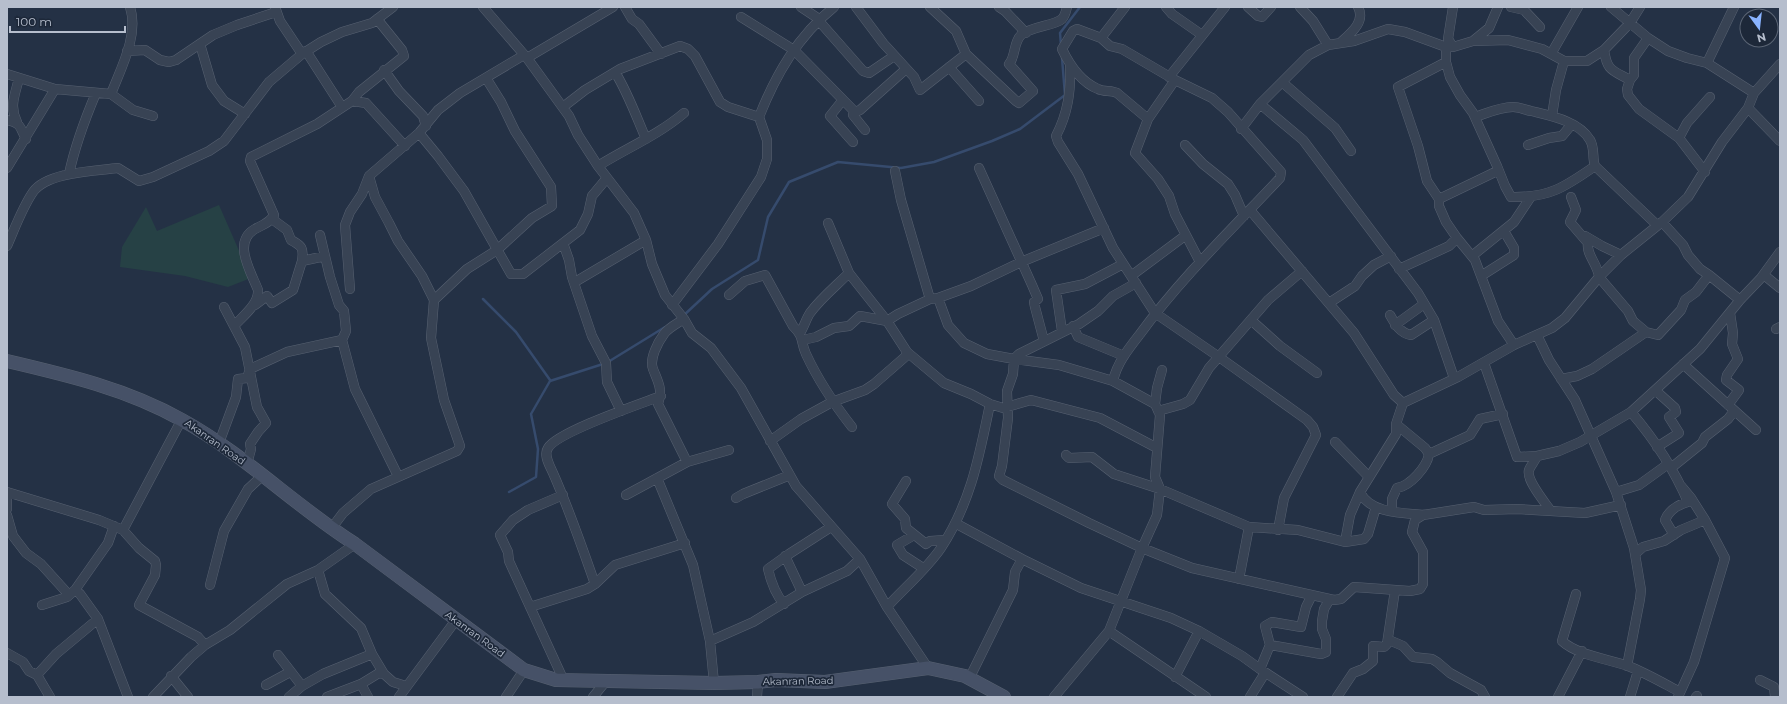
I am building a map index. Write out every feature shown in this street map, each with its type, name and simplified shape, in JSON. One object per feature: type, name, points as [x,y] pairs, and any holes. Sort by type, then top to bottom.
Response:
[{"type":"main road","name":"Akanran Road","points":[[7,361],[74,377],[120,391],[182,419],[219,443],[331,529],[355,544],[524,670],[564,681],[714,683],[776,680],[825,682],[928,668],[969,678],[1004,697]]},
{"type":"street","points":[[112,94],[131,38],[132,15],[130,7]]},
{"type":"street","points":[[7,246],[33,192],[45,182],[69,174],[118,168],[139,181],[153,177],[209,151],[224,140],[269,82],[304,52],[328,38],[342,32],[354,30],[377,19],[393,7]]},
{"type":"street","points":[[350,290],[345,226],[350,212],[362,194],[369,176],[419,134],[438,110],[460,93],[613,7]]},
{"type":"street","points":[[626,7],[632,19],[638,24],[660,54]]},
{"type":"street","points":[[801,7],[819,20],[863,71],[869,73],[894,56]]},
{"type":"street","points":[[672,305],[718,244],[761,177],[767,159],[767,140],[759,117],[779,71],[819,20],[834,7]]},
{"type":"street","points":[[856,7],[894,56],[914,77],[920,90],[966,54]]},
{"type":"street","points":[[930,7],[960,35],[966,54],[1016,101],[1020,102],[1032,91],[1009,64],[1013,59],[1017,40],[1026,33],[1060,20],[1063,18],[1067,7]]},
{"type":"street","points":[[999,7],[1005,11],[1026,33]]},
{"type":"street","points":[[1101,38],[1125,7]]},
{"type":"street","points":[[1166,7],[1172,14],[1202,35]]},
{"type":"street","points":[[1200,262],[1169,196],[1158,179],[1135,153],[1148,119],[1172,79],[1202,35],[1225,7]]},
{"type":"street","points":[[1248,7],[1258,16],[1262,17],[1271,7]]},
{"type":"street","points":[[1300,7],[1313,21],[1328,45]]},
{"type":"street","points":[[1340,43],[1353,32],[1360,21],[1360,12],[1358,7]]},
{"type":"street","points":[[1453,7],[1446,62],[1450,76],[1460,95],[1475,117],[1511,197],[1530,198],[1556,191],[1568,185],[1595,166]]},
{"type":"street","points":[[1473,41],[1489,28],[1498,7]]},
{"type":"street","points":[[1511,7],[1524,10],[1540,27]]},
{"type":"street","points":[[1551,54],[1578,7]]},
{"type":"street","points":[[1241,129],[1260,104],[1309,55],[1328,45],[1354,41],[1388,29],[1405,32],[1449,47],[1473,41],[1508,40],[1542,49],[1564,61],[1587,61],[1604,50],[1630,24],[1640,7]]},
{"type":"street","points":[[1707,63],[1734,7]]},
{"type":"street","points":[[487,8],[526,56],[563,107],[598,166],[634,213],[646,240],[652,264],[665,295],[692,333],[710,348],[741,388],[796,486],[860,559],[887,607],[928,668]]},
{"type":"street","points":[[127,51],[145,50],[160,60],[169,62],[176,60],[213,35],[275,9],[342,107]]},
{"type":"street","points":[[1615,9],[1630,24],[1668,51],[1707,63],[1754,93]]},
{"type":"street","points":[[740,17],[794,50],[854,114],[865,130]]},
{"type":"street","points":[[234,326],[251,308],[259,296],[243,252],[244,243],[251,232],[272,219],[274,215],[250,161],[251,157],[317,124],[352,101],[359,92],[384,70],[404,56],[402,50],[377,19]]},
{"type":"street","points":[[1113,381],[1124,356],[1155,313],[1200,262],[1280,178],[1281,172],[1241,129],[1228,112],[1212,98],[1172,79],[1122,49],[1110,46],[1101,38],[1077,29],[1073,31],[1062,49],[1074,71],[1098,89],[1112,90],[1117,93],[1148,119]]},
{"type":"street","points":[[1648,38],[1634,58],[1634,75],[1630,80],[1628,95],[1639,110],[1679,138],[1705,172]]},
{"type":"street","points":[[200,44],[212,85],[224,101],[245,114]]},
{"type":"street","points":[[563,107],[585,90],[616,72],[680,46],[688,48],[708,78],[720,102],[728,107],[759,117]]},
{"type":"street","points":[[1604,50],[1606,64],[1613,71],[1630,80]]},
{"type":"street","points":[[1552,116],[1556,90],[1564,61]]},
{"type":"street","points":[[1446,62],[1398,87],[1418,146],[1427,181],[1439,199],[1439,206],[1446,222],[1477,263],[1498,322],[1514,345]]},
{"type":"street","points":[[1345,542],[1350,515],[1360,492],[1396,434],[1396,424],[1403,403],[1484,363],[1514,345],[1552,328],[1565,318],[1599,277],[1621,254],[1688,198],[1722,142],[1748,108],[1754,93],[1780,64]]},
{"type":"street","points":[[1070,65],[1071,89],[1064,122],[1056,136],[1058,142],[1078,174],[1113,248],[1155,313],[1307,420],[1313,427],[1316,435],[1284,498],[1278,530]]},
{"type":"street","points":[[949,67],[979,101]]},
{"type":"street","points":[[839,126],[860,110],[906,69]]},
{"type":"street","points":[[384,70],[399,91],[423,116],[426,126]]},
{"type":"street","points":[[616,72],[628,95],[646,139]]},
{"type":"street","points":[[7,74],[55,89],[112,94],[133,110],[152,116]]},
{"type":"street","points":[[19,78],[12,105],[13,113],[17,122],[22,128],[26,139]]},
{"type":"street","points":[[434,300],[467,269],[497,250],[532,218],[552,206],[551,187],[515,131],[501,102],[486,78]]},
{"type":"street","points":[[1282,82],[1335,128],[1351,151]]},
{"type":"street","points":[[7,168],[55,89]]},
{"type":"street","points":[[69,174],[82,127],[96,92]]},
{"type":"street","points":[[1679,138],[1688,123],[1710,97]]},
{"type":"street","points":[[352,101],[366,103],[405,146]]},
{"type":"street","points":[[842,101],[830,116],[853,142]]},
{"type":"street","points":[[1260,104],[1303,140],[1327,175],[1391,256],[1434,320],[1454,378]]},
{"type":"street","points":[[1475,117],[1494,110],[1514,107],[1552,116],[1572,124],[1591,141],[1593,148],[1592,159],[1595,166],[1683,245],[1688,255],[1700,269],[1709,274],[1740,300]]},
{"type":"street","points":[[1748,108],[1780,141]]},
{"type":"street","points":[[598,166],[666,128],[684,114]]},
{"type":"street","points":[[7,120],[17,122]]},
{"type":"street","points":[[1528,145],[1549,138],[1562,136],[1572,124]]},
{"type":"street","points":[[419,134],[438,156],[464,191],[511,274],[523,274],[580,230],[588,214],[592,196],[607,178]]},
{"type":"street","points":[[1185,145],[1203,164],[1228,184],[1247,213],[1302,272],[1354,333],[1394,395],[1403,403]]},
{"type":"street","points":[[1439,199],[1497,171],[1497,166]]},
{"type":"street","points":[[980,168],[1038,299],[1034,302],[1044,341]]},
{"type":"street","points":[[895,171],[901,200],[934,298],[948,325],[964,343],[987,354],[1014,360],[1059,364],[1113,381],[1156,408],[1160,415],[1155,477],[1160,489],[1157,515],[1142,548],[1109,631],[1054,697]]},
{"type":"street","points":[[331,529],[343,513],[371,489],[457,451],[460,446],[444,400],[431,338],[434,300],[422,276],[398,241],[376,197],[369,176]]},
{"type":"street","points":[[1571,197],[1576,210],[1570,222],[1582,234],[1588,243],[1587,250],[1599,271],[1599,277],[1628,311],[1633,321],[1646,332],[1658,335],[1682,310],[1686,300],[1696,292],[1709,274]]},
{"type":"street","points":[[1472,256],[1514,222],[1530,198]]},
{"type":"street","points":[[251,308],[267,296],[272,303],[293,290],[302,261],[304,250],[302,246],[291,240],[287,230],[272,219]]},
{"type":"street","points":[[828,223],[849,273],[887,321],[907,352],[944,383],[971,394],[990,404],[1003,408],[1031,400],[1100,418],[1157,448]]},
{"type":"street","points":[[801,336],[816,337],[834,328],[849,326],[860,316],[887,321],[898,314],[934,298],[971,286],[1021,262],[1104,228]]},
{"type":"street","points":[[1481,276],[1514,255],[1514,248],[1504,231]]},
{"type":"street","points":[[1582,234],[1602,246],[1621,254]]},
{"type":"street","points":[[320,235],[330,276],[345,320],[346,331],[342,340],[354,389],[398,476]]},
{"type":"street","points":[[1186,235],[1113,296],[1098,311],[1079,324],[1062,331],[1019,354],[1014,360],[1013,374],[1007,391],[1008,407],[1006,438],[999,476],[1003,480],[1142,548],[1192,568],[1330,599],[1341,599],[1354,587],[1395,590],[1420,589],[1423,584],[1423,552],[1412,532],[1415,520],[1423,515],[1474,507],[1484,510],[1516,508],[1585,513],[1621,505]]},
{"type":"street","points":[[1399,269],[1449,246],[1457,238]]},
{"type":"street","points":[[575,282],[646,240]]},
{"type":"street","points":[[563,243],[592,336],[606,363],[607,382],[621,411]]},
{"type":"street","points":[[1484,363],[1517,457],[1537,456],[1560,451],[1580,442],[1631,412],[1700,349],[1740,300],[1764,274],[1780,252]]},
{"type":"street","points":[[302,261],[325,256]]},
{"type":"street","points":[[1329,304],[1355,286],[1362,276],[1374,265],[1391,256]]},
{"type":"street","points":[[1062,331],[1056,290],[1085,284],[1123,264]]},
{"type":"street","points":[[1156,408],[1183,404],[1190,400],[1209,368],[1268,300],[1302,272]]},
{"type":"street","points":[[801,336],[808,315],[849,273]]},
{"type":"street","points":[[1764,274],[1780,288]]},
{"type":"street","points":[[729,295],[746,281],[765,275],[793,326],[801,336],[805,352],[832,402],[852,427]]},
{"type":"street","points":[[1395,325],[1424,304]]},
{"type":"street","points":[[224,307],[245,347],[257,407],[266,423],[250,444],[251,449],[247,464]]},
{"type":"street","points":[[1616,492],[1639,485],[1669,466],[1702,443],[1704,437],[1728,419],[1739,390],[1726,380],[1727,375],[1738,359],[1732,344],[1733,333],[1730,313]]},
{"type":"street","points":[[1390,315],[1395,325],[1411,335],[1434,320]]},
{"type":"street","points":[[682,317],[664,333],[654,352],[652,367],[659,380],[661,396],[658,404],[687,462]]},
{"type":"street","points":[[1251,320],[1280,346],[1317,373]]},
{"type":"street","points":[[1073,326],[1078,337],[1124,356]]},
{"type":"street","points":[[1561,378],[1577,376],[1592,369],[1646,332]]},
{"type":"street","points":[[1537,335],[1548,360],[1575,400],[1616,492],[1635,554],[1640,590],[1637,620],[1627,666]]},
{"type":"street","points":[[219,443],[236,397],[238,379],[247,378],[250,369],[287,352],[342,340]]},
{"type":"street","points":[[770,440],[801,419],[832,402],[865,390],[905,357],[907,352]]},
{"type":"street","points":[[1683,364],[1756,430]]},
{"type":"street","points":[[1156,408],[1157,388],[1162,370]]},
{"type":"street","points":[[1655,390],[1675,408],[1676,412],[1669,417],[1679,433],[1657,446]]},
{"type":"street","points":[[595,584],[563,495],[546,457],[547,448],[552,442],[570,432],[661,396]]},
{"type":"street","points":[[887,607],[940,549],[955,523],[971,488],[980,454],[990,404]]},
{"type":"street","points":[[1631,412],[1649,433],[1681,486],[1688,502],[1672,509],[1665,520],[1674,535]]},
{"type":"street","points":[[1429,454],[1470,435],[1480,420],[1503,414]]},
{"type":"street","points":[[42,605],[54,602],[72,593],[118,528],[182,419]]},
{"type":"street","points":[[1392,511],[1392,499],[1397,488],[1403,487],[1410,481],[1428,461],[1429,454],[1425,448],[1396,424]]},
{"type":"street","points":[[1335,442],[1369,477]]},
{"type":"street","points":[[626,495],[687,462],[729,450]]},
{"type":"street","points":[[1066,455],[1069,458],[1092,457],[1114,474],[1160,489],[1249,527],[1278,530],[1298,530],[1345,542],[1364,539],[1368,534],[1376,507]]},
{"type":"street","points":[[1537,456],[1528,473],[1530,481],[1550,510]]},
{"type":"street","points":[[736,498],[790,475]]},
{"type":"street","points":[[210,585],[224,532],[248,489],[262,476]]},
{"type":"street","points":[[657,478],[693,565],[710,641],[714,683]]},
{"type":"street","points":[[906,481],[892,504],[905,520],[906,528],[926,544],[930,541],[945,540]]},
{"type":"street","points":[[1576,594],[1561,639],[1566,645],[1582,652],[1627,666],[1679,694],[1694,662],[1707,622],[1724,556],[1716,544],[1705,520],[1691,498],[1681,486]]},
{"type":"street","points":[[7,492],[99,520],[118,528],[155,561],[155,575],[139,605],[198,637],[205,645]]},
{"type":"street","points":[[1360,492],[1363,498],[1382,510],[1436,515]]},
{"type":"street","points":[[7,495],[7,509]]},
{"type":"street","points":[[563,495],[528,510],[513,520],[500,535],[508,552],[509,561],[564,681]]},
{"type":"street","points":[[7,515],[13,536],[26,553],[41,564],[72,593],[80,594],[98,619],[128,697]]},
{"type":"street","points":[[1635,554],[1643,547],[1664,541],[1705,520]]},
{"type":"street","points":[[955,523],[1022,559],[1081,588],[1171,618],[1199,631],[1242,656],[1262,671],[1303,697]]},
{"type":"street","points":[[784,604],[778,597],[768,569],[785,556],[831,527]]},
{"type":"street","points":[[1239,579],[1249,527]]},
{"type":"street","points":[[914,534],[897,546],[903,555],[923,568]]},
{"type":"street","points":[[530,607],[595,584],[615,566],[685,543]]},
{"type":"street","points":[[153,697],[171,676],[205,645],[230,630],[287,584],[318,570],[355,544]]},
{"type":"street","points":[[785,556],[802,592]]},
{"type":"street","points":[[710,641],[753,622],[802,592],[847,571],[860,559]]},
{"type":"street","points":[[969,678],[1013,590],[1015,572],[1022,559]]},
{"type":"street","points":[[318,570],[325,594],[361,628],[372,654],[384,674],[392,682],[406,686]]},
{"type":"street","points":[[1337,697],[1352,674],[1363,669],[1373,661],[1373,646],[1384,647],[1389,640],[1395,590]]},
{"type":"street","points":[[1250,697],[1262,671],[1270,645],[1265,626],[1272,622],[1301,627],[1306,607],[1312,595]]},
{"type":"street","points":[[1270,645],[1321,654],[1326,652],[1326,640],[1322,629],[1322,621],[1324,609],[1330,599]]},
{"type":"street","points":[[37,676],[56,654],[98,619]]},
{"type":"street","points":[[399,697],[456,620]]},
{"type":"street","points":[[1109,631],[1206,697]]},
{"type":"street","points":[[1175,676],[1199,631]]},
{"type":"street","points":[[1389,640],[1403,646],[1413,657],[1432,659],[1438,662],[1450,673],[1481,690],[1485,697]]},
{"type":"street","points":[[1558,697],[1582,652]]},
{"type":"street","points":[[7,653],[23,662],[29,671],[37,676],[50,697]]},
{"type":"street","points":[[278,654],[302,686]]},
{"type":"street","points":[[289,697],[302,686],[323,674],[372,654]]},
{"type":"street","points":[[506,697],[524,670]]},
{"type":"street","points":[[1630,697],[1638,671]]},
{"type":"street","points":[[266,685],[290,672]]},
{"type":"street","points":[[327,697],[338,695],[379,673],[384,674]]},
{"type":"street","points":[[171,676],[188,697]]},
{"type":"street","points":[[1760,680],[1774,687],[1775,697]]},
{"type":"street","points":[[593,697],[606,681]]},
{"type":"street","points":[[757,697],[758,682]]},
{"type":"street","points":[[361,684],[368,697]]},
{"type":"green space","points":[[219,205],[251,278],[228,287],[185,276],[120,267],[122,247],[146,207],[157,231]]},
{"type":"waterway","points":[[1061,45],[1060,33],[1080,7]]},
{"type":"waterway","points":[[683,316],[712,289],[758,260],[768,217],[789,182],[838,162],[901,168],[934,162],[1020,129],[1065,95],[1062,58]]},
{"type":"waterway","points":[[483,299],[516,332],[550,380]]},
{"type":"waterway","points":[[608,362],[665,327]]},
{"type":"waterway","points":[[509,492],[536,477],[538,449],[531,414],[550,381],[603,364]]}]
